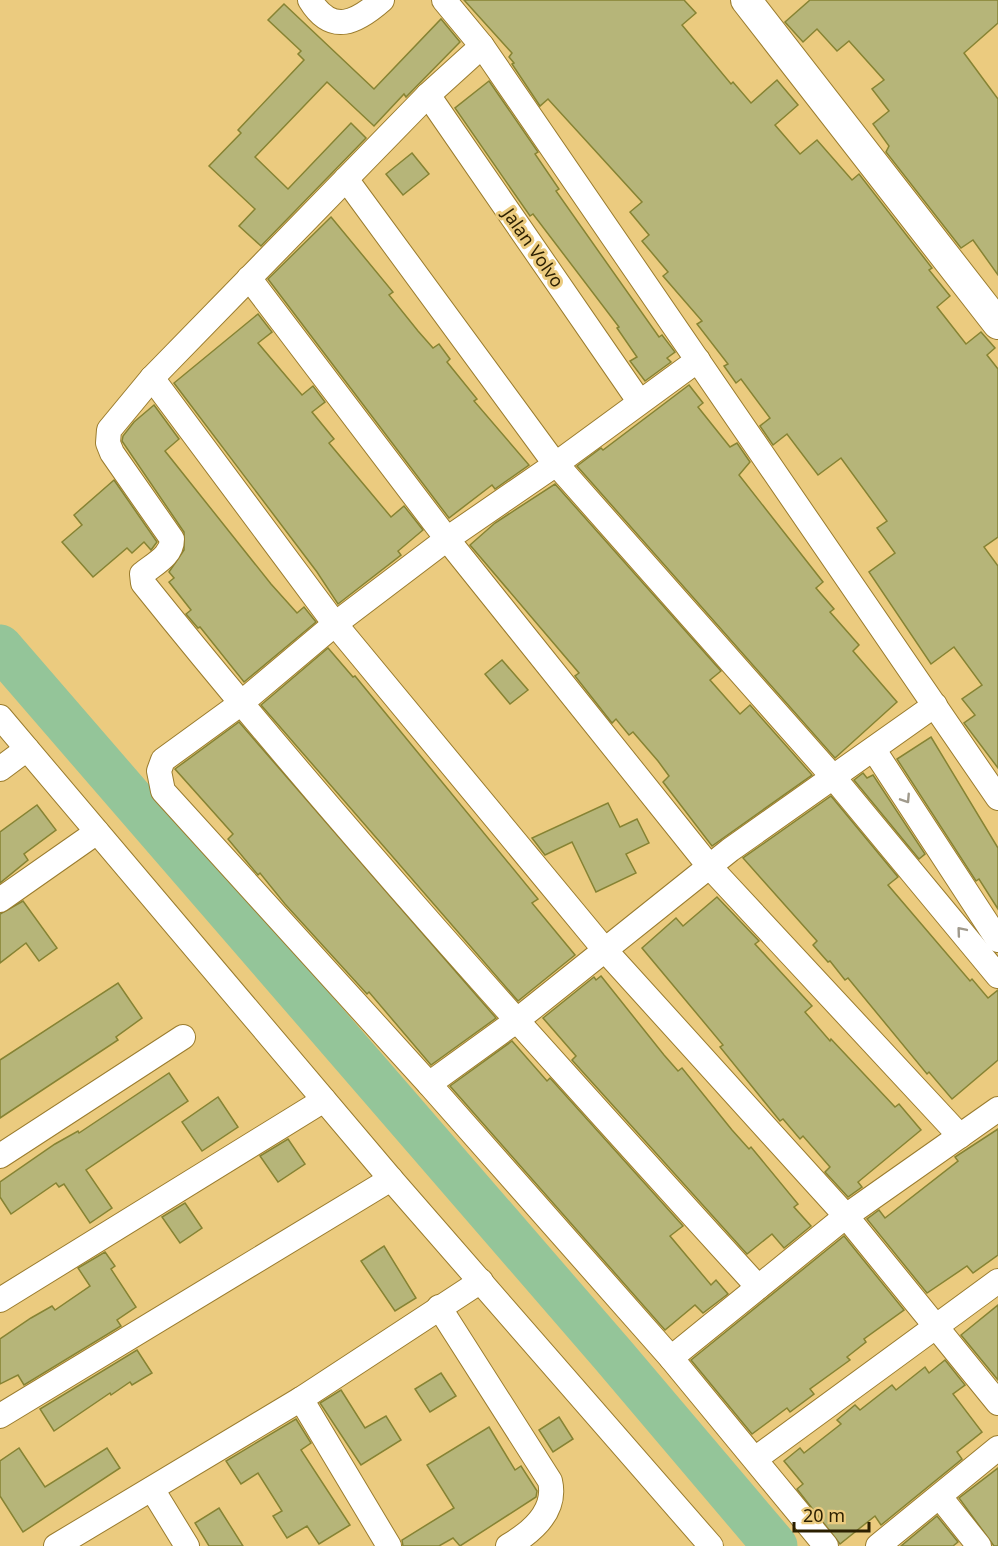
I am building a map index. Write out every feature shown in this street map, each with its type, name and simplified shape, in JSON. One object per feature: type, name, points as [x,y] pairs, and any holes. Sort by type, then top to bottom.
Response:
[{"type":"street","points":[[310,0],[328,17],[341,23],[361,18],[381,0]]},
{"type":"street","points":[[444,0],[482,46],[998,798]]},
{"type":"street","points":[[746,0],[994,311]]},
{"type":"street","points":[[482,46],[428,95],[152,378],[109,430],[108,442],[112,453],[172,538],[172,546],[167,554],[142,574],[141,579],[240,704],[516,1021],[758,1287]]},
{"type":"street","name":"Jalan Volvo","points":[[428,95],[639,401]]},
{"type":"street","points":[[346,179],[556,464],[834,778],[998,976]]},
{"type":"street","points":[[249,278],[447,539],[709,866],[960,1136]]},
{"type":"street","points":[[698,360],[556,464],[447,539],[335,624],[240,704],[164,760],[159,771],[163,791],[429,1084],[671,1358],[826,1546]]},
{"type":"street","points":[[152,378],[335,624],[604,949],[846,1216],[998,1402]]},
{"type":"street","points":[[429,1084],[516,1021],[709,866],[935,705]]},
{"type":"street","points":[[0,717],[391,1179],[711,1546]]},
{"type":"street","points":[[0,769],[27,749]]},
{"type":"street","points":[[874,750],[998,940]]},
{"type":"street","points":[[0,900],[97,832]]},
{"type":"street","points":[[0,1156],[183,1037]]},
{"type":"street","points":[[0,1300],[324,1100]]},
{"type":"street","points":[[671,1358],[846,1216],[998,1109]]},
{"type":"street","points":[[0,1416],[391,1179]]},
{"type":"street","points":[[56,1546],[301,1399],[481,1281]]},
{"type":"street","points":[[755,1459],[998,1281]]},
{"type":"street","points":[[439,1307],[550,1481],[553,1495],[550,1505],[530,1529],[508,1546]]},
{"type":"street","points":[[301,1399],[389,1546]]},
{"type":"street","points":[[878,1546],[998,1448]]},
{"type":"street","points":[[152,1489],[187,1546]]},
{"type":"street","points":[[940,1497],[979,1546]]},
{"type":"building","points":[[464,0],[684,0],[696,13],[682,25],[731,84],[733,82],[751,103],[777,80],[798,105],[775,125],[800,154],[817,140],[852,180],[859,174],[932,268],[929,270],[950,296],[937,307],[966,344],[981,332],[995,348],[987,355],[998,369],[998,537],[984,547],[998,566],[998,768],[964,723],[975,715],[962,699],[982,685],[954,647],[931,664],[869,572],[895,553],[877,528],[887,521],[841,458],[818,475],[787,434],[773,445],[760,426],[770,418],[741,379],[736,383],[724,366],[728,364],[697,324],[702,321],[663,276],[668,272],[642,241],[649,235],[630,212],[642,202],[548,99],[540,106],[512,64],[514,63],[509,57],[512,53]]},
{"type":"building","points":[[810,0],[998,0],[998,23],[964,53],[998,99],[998,275],[973,240],[961,248],[886,152],[889,146],[873,124],[889,111],[872,89],[884,80],[849,41],[837,51],[817,29],[803,42],[785,22]]},
{"type":"building","points":[[284,4],[374,89],[441,19],[460,42],[406,97],[404,94],[374,126],[327,82],[255,157],[288,189],[351,123],[366,138],[261,246],[239,226],[255,209],[209,166],[241,133],[238,130],[304,60],[298,54],[301,51],[268,20]]},
{"type":"building","points":[[489,81],[538,152],[535,154],[559,189],[556,191],[659,337],[662,335],[675,352],[667,358],[671,362],[645,381],[630,361],[637,357],[617,328],[619,327],[533,214],[530,216],[455,108]]},
{"type":"building","points":[[412,153],[429,174],[403,195],[386,174]]},
{"type":"building","points":[[331,217],[393,292],[389,295],[418,331],[433,348],[439,344],[450,359],[447,362],[477,399],[474,401],[529,465],[495,489],[492,485],[449,518],[268,279]]},
{"type":"building","points":[[258,314],[272,332],[258,343],[302,395],[313,386],[325,402],[312,412],[334,439],[329,443],[391,517],[404,506],[423,530],[398,551],[401,555],[338,604],[317,572],[174,383]]},
{"type":"building","points":[[689,385],[703,403],[698,407],[730,447],[737,443],[750,462],[739,475],[823,582],[816,588],[834,609],[830,612],[859,645],[853,651],[897,702],[835,758],[577,466],[601,448],[603,450]]},
{"type":"building","points":[[154,405],[179,439],[165,451],[271,584],[297,613],[304,607],[316,622],[244,682],[200,627],[198,628],[186,614],[191,610],[169,582],[174,578],[169,572],[184,550],[184,532],[122,441],[123,436],[134,422]]},
{"type":"building","points":[[114,480],[157,542],[151,550],[144,542],[132,553],[127,548],[93,577],[62,542],[82,525],[74,515]]},
{"type":"building","points":[[555,484],[721,671],[710,680],[740,714],[750,705],[812,775],[712,846],[663,782],[669,776],[658,761],[633,732],[629,735],[616,719],[612,723],[575,676],[579,673],[470,545],[495,523]]},
{"type":"building","points":[[328,648],[353,677],[355,676],[538,899],[532,903],[575,955],[518,1001],[261,705]]},
{"type":"building","points":[[502,660],[528,690],[510,704],[485,674]]},
{"type":"building","points":[[239,722],[496,1018],[431,1065],[369,992],[367,994],[285,904],[260,873],[258,875],[228,839],[233,834],[175,769]]},
{"type":"building","points":[[931,737],[998,848],[998,909],[979,879],[976,881],[897,759]]},
{"type":"building","points":[[863,773],[867,778],[873,775],[925,854],[919,859],[854,780]]},
{"type":"building","points":[[831,796],[898,877],[888,885],[970,981],[972,979],[988,998],[998,990],[998,1060],[952,1099],[929,1072],[927,1074],[848,978],[845,980],[813,945],[817,941],[743,858]]},
{"type":"building","points":[[608,803],[620,827],[637,819],[649,843],[626,854],[636,873],[596,892],[572,842],[545,855],[532,838]]},
{"type":"building","points":[[37,805],[56,830],[24,854],[28,860],[0,883],[0,832]]},
{"type":"building","points":[[717,897],[759,941],[755,944],[812,1006],[805,1012],[830,1041],[831,1039],[895,1107],[899,1104],[921,1130],[858,1182],[862,1187],[848,1197],[825,1172],[830,1167],[803,1136],[800,1139],[783,1119],[780,1121],[720,1047],[723,1045],[642,948],[676,918],[683,926]]},
{"type":"building","points":[[23,901],[57,948],[39,961],[26,943],[0,963],[0,914]]},
{"type":"building","points":[[601,976],[664,1055],[678,1071],[682,1068],[732,1130],[749,1149],[751,1147],[798,1204],[794,1207],[811,1226],[784,1248],[772,1234],[747,1254],[572,1060],[576,1056],[543,1018],[594,977],[596,980]]},
{"type":"building","points":[[118,983],[142,1018],[116,1037],[118,1040],[0,1118],[0,1060]]},
{"type":"building","points":[[512,1041],[547,1081],[550,1078],[683,1226],[670,1236],[711,1285],[716,1280],[728,1294],[703,1313],[695,1305],[665,1330],[450,1086]]},
{"type":"building","points":[[169,1073],[188,1101],[86,1170],[112,1208],[90,1223],[64,1184],[59,1187],[56,1183],[11,1214],[0,1197],[0,1182],[55,1144],[78,1131],[79,1133]]},
{"type":"building","points":[[218,1097],[238,1127],[202,1151],[182,1122]]},
{"type":"building","points":[[998,1129],[998,1255],[973,1273],[967,1266],[927,1293],[867,1219],[879,1210],[885,1218],[958,1161],[955,1157]]},
{"type":"building","points":[[288,1139],[305,1164],[278,1182],[260,1156]]},
{"type":"building","points":[[185,1203],[202,1228],[180,1243],[162,1217]]},
{"type":"building","points":[[844,1236],[904,1310],[864,1339],[866,1342],[847,1357],[850,1360],[810,1389],[814,1394],[790,1412],[787,1408],[752,1434],[691,1360]]},
{"type":"building","points":[[384,1246],[416,1298],[395,1311],[361,1261]]},
{"type":"building","points":[[105,1252],[115,1266],[111,1269],[136,1307],[117,1320],[121,1326],[24,1385],[18,1375],[0,1384],[0,1339],[52,1306],[55,1310],[90,1286],[78,1268]]},
{"type":"building","points":[[998,1305],[998,1380],[961,1335]]},
{"type":"building","points":[[137,1350],[152,1373],[132,1385],[130,1382],[111,1395],[110,1393],[54,1431],[40,1409]]},
{"type":"building","points":[[945,1360],[965,1385],[953,1394],[982,1432],[957,1452],[962,1459],[881,1525],[875,1516],[840,1544],[797,1489],[803,1484],[784,1461],[800,1448],[804,1453],[841,1424],[837,1420],[855,1405],[860,1410],[892,1385],[896,1390],[925,1367],[929,1373]]},
{"type":"building","points":[[441,1373],[456,1396],[430,1412],[415,1389]]},
{"type":"building","points":[[341,1390],[365,1428],[386,1416],[401,1440],[361,1465],[320,1403]]},
{"type":"building","points":[[559,1417],[573,1439],[553,1452],[539,1430]]},
{"type":"building","points":[[296,1419],[311,1443],[301,1450],[350,1525],[319,1544],[307,1526],[287,1538],[273,1516],[282,1511],[258,1473],[241,1484],[226,1461]]},
{"type":"building","points":[[489,1427],[515,1470],[521,1466],[537,1491],[536,1497],[460,1546],[453,1538],[439,1546],[403,1546],[402,1540],[454,1508],[427,1465]]},
{"type":"building","points":[[19,1448],[45,1487],[107,1448],[120,1468],[23,1532],[0,1496],[0,1461]]},
{"type":"building","points":[[998,1468],[998,1546],[994,1546],[959,1498]]},
{"type":"building","points":[[219,1508],[243,1546],[209,1546],[195,1523]]},
{"type":"building","points":[[937,1516],[958,1542],[953,1546],[901,1546]]},
{"type":"waterway","points":[[0,647],[613,1355],[775,1546]]}]
